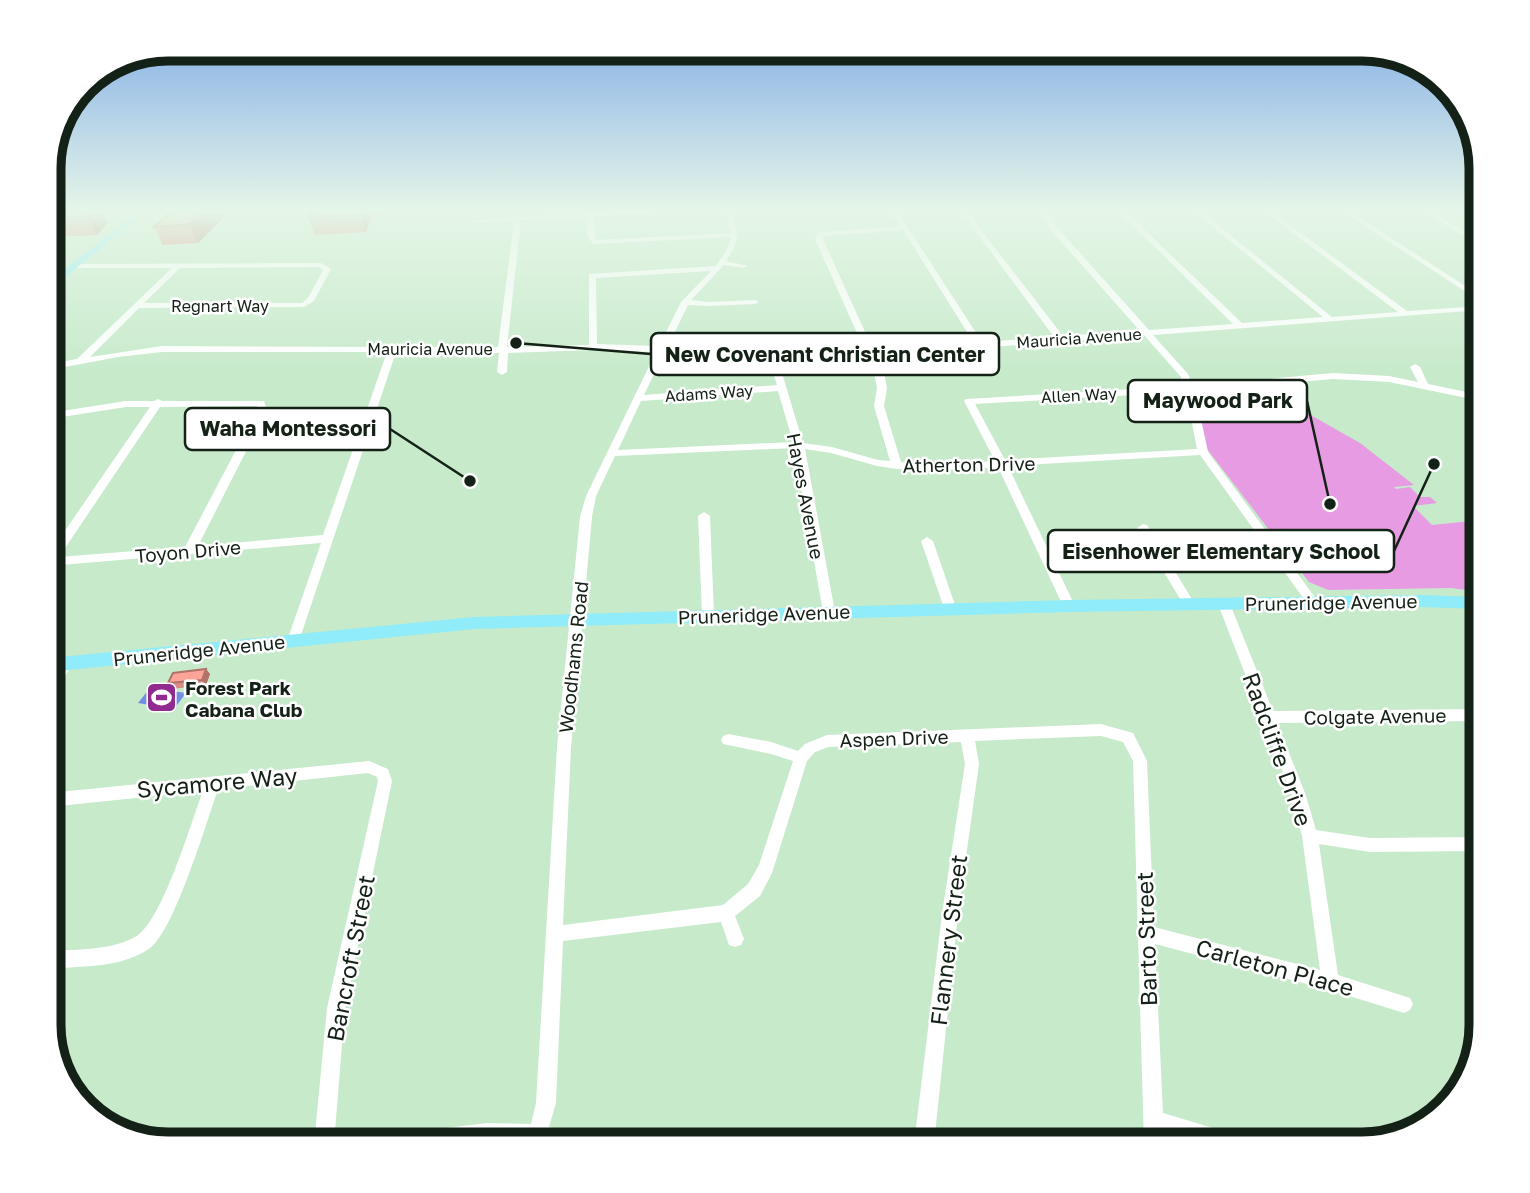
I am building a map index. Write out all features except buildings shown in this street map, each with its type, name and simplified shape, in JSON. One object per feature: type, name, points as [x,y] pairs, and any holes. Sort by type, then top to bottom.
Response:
[{"type":"main road","points":[[61,278],[76,266]]},
{"type":"main road","name":"Pruneridge Avenue","points":[[61,664],[474,623],[950,608],[1444,600],[1469,602]]},
{"type":"street","points":[[76,266],[178,265]]},
{"type":"street","points":[[80,361],[178,265]]},
{"type":"street","name":"Regnart Way","points":[[136,306],[304,305],[311,299],[327,269],[321,265],[178,265]]},
{"type":"street","points":[[502,372],[502,349],[512,265]]},
{"type":"street","points":[[831,265],[879,373],[882,388],[879,406],[897,466]]},
{"type":"street","points":[[928,265],[980,346]]},
{"type":"street","points":[[1004,265],[1061,340]]},
{"type":"street","points":[[1087,265],[1177,364],[1191,389],[1196,432],[1203,452],[1313,603]]},
{"type":"street","points":[[1177,265],[1240,326]]},
{"type":"street","points":[[1263,265],[1330,319]]},
{"type":"street","points":[[1339,265],[1406,314]]},
{"type":"street","points":[[1427,265],[1469,292]]},
{"type":"street","name":"Woodhams Road","points":[[539,1132],[546,1103],[564,747],[575,619],[589,506],[611,453],[685,302],[720,266]]},
{"type":"street","points":[[593,346],[592,276],[744,266]]},
{"type":"street","points":[[685,302],[755,302]]},
{"type":"street","name":"Mauricia Avenue","points":[[61,365],[162,349],[502,349],[593,346],[661,349],[863,336],[933,347],[980,346],[1469,309]]},
{"type":"street","name":"Hayes Avenue","points":[[768,341],[799,445],[829,612]]},
{"type":"street","points":[[293,641],[393,348]]},
{"type":"street","points":[[1415,367],[1424,386]]},
{"type":"street","name":"Allen Way","points":[[1000,465],[969,401],[1191,389],[1333,376],[1377,378],[1469,395]]},
{"type":"street","name":"Adams Way","points":[[638,398],[780,388]]},
{"type":"street","points":[[61,546],[158,402]]},
{"type":"street","points":[[61,414],[158,402],[261,403],[262,410],[189,551]]},
{"type":"street","name":"Atherton Drive","points":[[611,453],[799,445],[897,466],[1000,465],[1203,452]]},
{"type":"street","points":[[1000,465],[1018,496],[1069,606]]},
{"type":"street","points":[[704,516],[708,615]]},
{"type":"street","points":[[1143,528],[1189,604]]},
{"type":"street","name":"Toyon Drive","points":[[61,561],[326,539]]},
{"type":"street","points":[[927,541],[950,608]]},
{"type":"street","name":"Radcliffe Drive","points":[[1224,604],[1298,793],[1310,836],[1330,981]]},
{"type":"street","name":"Colgate Avenue","points":[[1269,717],[1469,715]]},
{"type":"street","name":"Aspen Drive","points":[[801,758],[810,748],[827,741],[1101,730],[1128,737]]},
{"type":"street","name":"Flannery Street","points":[[925,1132],[950,914],[972,764],[967,736]]},
{"type":"street","name":"Barto Street","points":[[1128,737],[1140,761],[1154,1132]]},
{"type":"street","points":[[555,934],[726,914],[754,890],[766,868],[801,758],[771,748],[728,740]]},
{"type":"street","name":"Sycamore Way","points":[[61,799],[369,767],[383,773]]},
{"type":"street","name":"Bancroft Street","points":[[325,1132],[336,1008],[385,781],[383,773]]},
{"type":"street","points":[[61,959],[112,954],[146,941],[164,914],[212,785]]},
{"type":"street","points":[[1310,836],[1370,845],[1469,844]]},
{"type":"street","points":[[726,914],[735,939]]},
{"type":"street","name":"Carleton Place","points":[[1145,933],[1330,981],[1404,1004]]},
{"type":"street","points":[[1154,1120],[1194,1132]]},
{"type":"street","points":[[490,1132],[513,1132]]},
{"type":"shaded area","points":[[1263,388],[1360,443],[1414,485],[1394,487],[1396,489],[1410,487],[1420,497],[1430,497],[1437,503],[1413,506],[1432,525],[1469,521],[1469,590],[1451,588],[1328,590],[1309,582],[1204,445],[1199,393]]},
{"type":"water","name":"Forest Park Cabana Club","points":[[150,688],[186,693],[174,709],[138,703]]},
{"type":"place","name":"New Covenant Christian Center","points":[[516,343]]},
{"type":"place","name":"Eisenhower Elementary School","points":[[1434,464]]},
{"type":"place","name":"Waha Montessori","points":[[470,481]]},
{"type":"place","name":"Maywood Park","points":[[1330,504]]},
{"type":"place","name":"Forest Park Cabana Club","points":[[162,698]]}]
